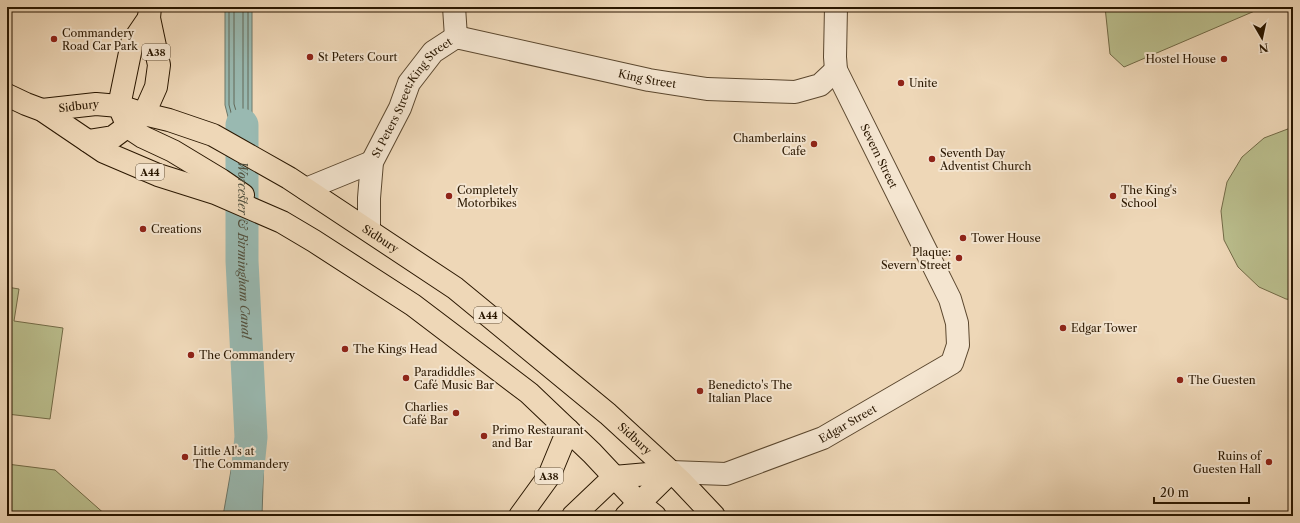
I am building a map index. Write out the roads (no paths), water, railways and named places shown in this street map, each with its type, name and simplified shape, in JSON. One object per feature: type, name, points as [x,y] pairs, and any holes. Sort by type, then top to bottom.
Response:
[{"type":"main road","name":"A38","points":[[136,121],[156,87],[159,65],[149,12]]},
{"type":"main road","points":[[88,141],[113,137],[136,121],[120,106],[132,43],[149,12]]},
{"type":"main road","name":"Sidbury","points":[[7,95],[42,110],[104,152],[158,175],[218,186]]},
{"type":"main road","name":"Sidbury","points":[[42,110],[96,104],[120,106]]},
{"type":"main road","name":"Sidbury","points":[[136,121],[169,120],[213,135],[298,183],[455,288],[608,414],[671,472]]},
{"type":"main road","name":"A44","points":[[136,121],[143,137],[176,153],[218,186],[314,241],[413,305],[529,393],[592,453],[614,477],[640,512]]},
{"type":"main road","name":"A38","points":[[520,516],[549,476],[568,430]]},
{"type":"main road","points":[[573,516],[614,477],[671,472]]},
{"type":"main road","points":[[640,512],[671,472]]},
{"type":"main road","name":"A44","points":[[671,472],[714,516]]},
{"type":"street","points":[[454,7],[456,37]]},
{"type":"street","name":"Severn Street","points":[[836,7],[836,70],[950,299]]},
{"type":"street","name":"King Street","points":[[456,37],[649,80],[707,89],[795,92],[820,85],[836,70]]},
{"type":"street","name":"St Peters Street;King Street","points":[[372,162],[400,108],[409,83],[432,52],[456,37]]},
{"type":"street","points":[[298,183],[372,162],[369,198],[369,230]]},
{"type":"street","name":"Edgar Street","points":[[671,472],[726,474],[823,438],[952,363],[958,345],[957,323],[950,299]]},
{"type":"water","points":[[225,7],[252,7],[252,121],[242,172],[225,105]]},
{"type":"water","points":[[240,419],[265,425],[262,516],[223,516]]},
{"type":"waterway","name":"Worcester & Birmingham Canal","points":[[242,125],[242,261],[251,437],[243,516]]},
{"type":"place","name":"Commandery Road Car Park","points":[[54,39]]},
{"type":"place","name":"St Peters Court","points":[[310,57]]},
{"type":"place","name":"Hostel House","points":[[1224,59]]},
{"type":"place","name":"Unite","points":[[901,83]]},
{"type":"place","name":"Chamberlains Cafe","points":[[814,144]]},
{"type":"place","name":"Seventh Day Adventist Church","points":[[932,159]]},
{"type":"place","name":"Completely Motorbikes","points":[[449,196]]},
{"type":"place","name":"The King's School","points":[[1113,196]]},
{"type":"place","name":"Creations","points":[[143,229]]},
{"type":"place","name":"Tower House","points":[[963,238]]},
{"type":"place","name":"Plaque: Severn Street","points":[[959,258]]},
{"type":"place","name":"Edgar Tower","points":[[1063,328]]},
{"type":"place","name":"The Kings Head","points":[[345,349]]},
{"type":"place","name":"The Commandery","points":[[191,355]]},
{"type":"place","name":"Paradiddles Café Music Bar","points":[[406,378]]},
{"type":"place","name":"The Guesten","points":[[1180,380]]},
{"type":"place","name":"Benedicto's The Italian Place","points":[[700,391]]},
{"type":"place","name":"Charlies Café Bar","points":[[456,413]]},
{"type":"place","name":"Primo Restaurant and Bar","points":[[484,436]]},
{"type":"place","name":"Little Al's at The Commandery","points":[[185,457]]},
{"type":"place","name":"Ruins of Guesten Hall","points":[[1269,462]]}]
